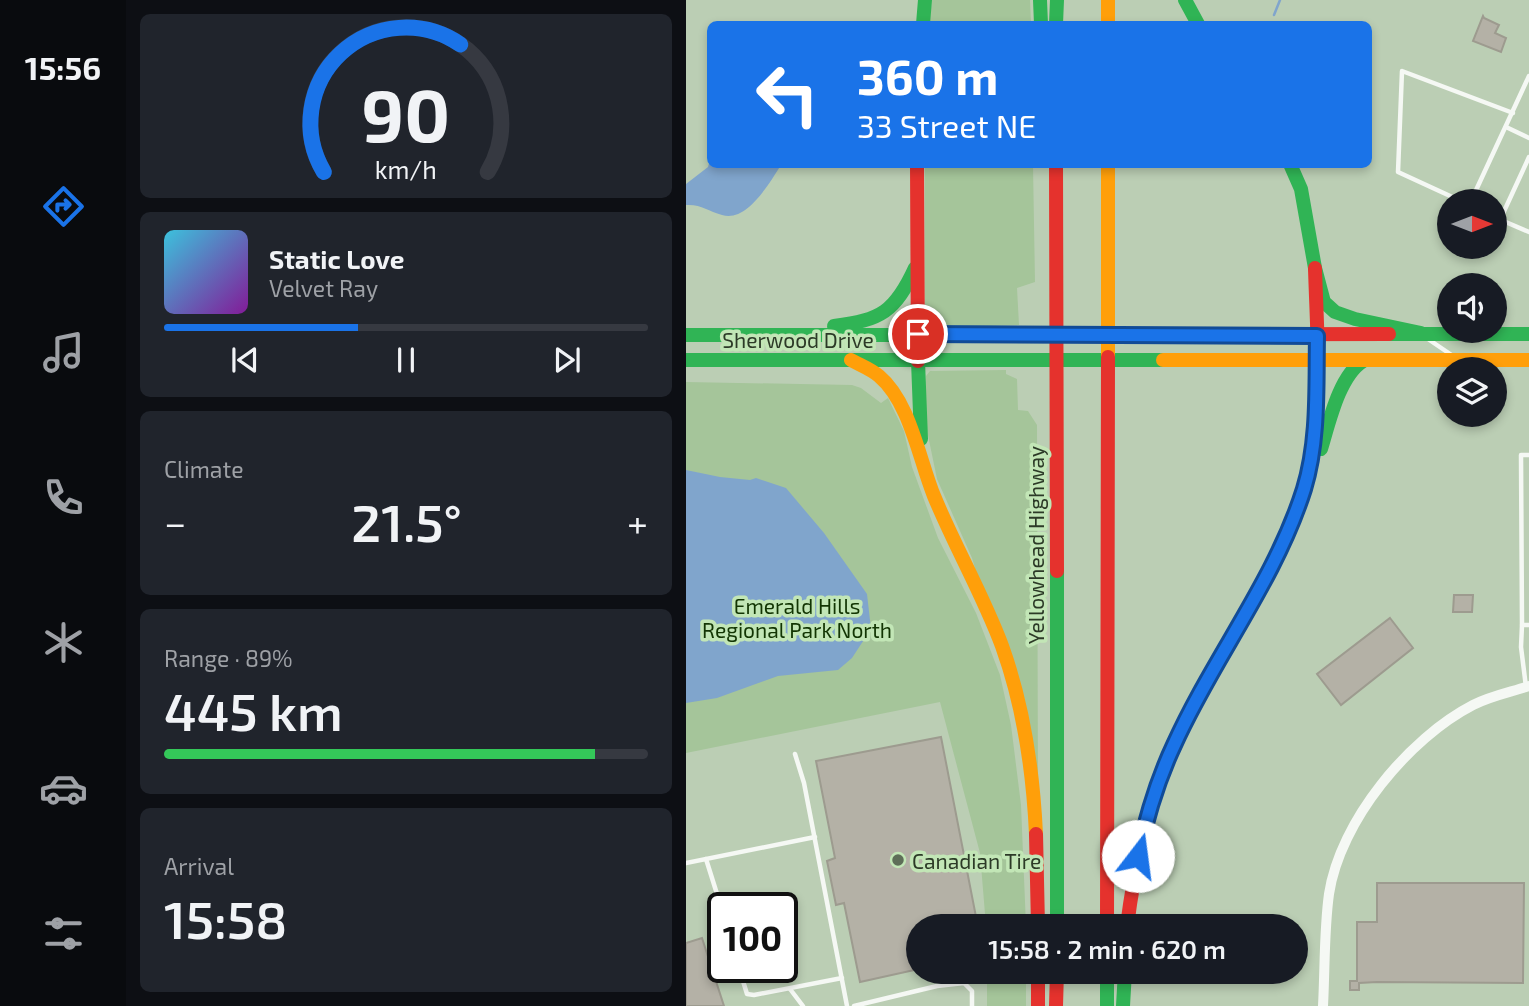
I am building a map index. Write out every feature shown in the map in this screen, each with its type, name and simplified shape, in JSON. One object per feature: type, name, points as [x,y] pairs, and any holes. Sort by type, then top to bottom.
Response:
[{"type":"main road","points":[[923,21],[925,0]]},
{"type":"main road","points":[[1040,0],[1041,21]]},
{"type":"main road","points":[[1056,0],[1056,21]]},
{"type":"main road","points":[[1108,0],[1108,21]]},
{"type":"main road","points":[[1185,0],[1196,21]]},
{"type":"main road","points":[[917,168],[919,425],[928,481]]},
{"type":"main road","name":"Yellowhead Highway","points":[[1056,168],[1057,914]]},
{"type":"main road","points":[[1107,914],[1108,168]]},
{"type":"main road","points":[[1292,168],[1301,190],[1324,302],[1335,312],[1374,324],[1421,333],[1529,334]]},
{"type":"main road","points":[[772,334],[854,324],[878,318],[891,310],[902,298],[917,263]]},
{"type":"main road","points":[[1305,487],[1315,427],[1315,268]]},
{"type":"main road","name":"Sherwood Drive","points":[[686,335],[1317,336],[1421,333]]},
{"type":"main road","name":"Sherwood Drive","points":[[686,360],[1437,361]]},
{"type":"main road","points":[[851,360],[880,376],[906,415],[928,481],[994,626],[1018,697],[1032,783],[1037,842],[1038,914]]},
{"type":"main road","name":"Sherwood Drive","points":[[1507,360],[1529,360]]},
{"type":"main road","points":[[1128,914],[1132,880],[1143,833],[1173,746],[1274,562],[1305,487],[1314,474],[1339,392],[1358,364],[1363,361]]},
{"type":"main road","points":[[1038,984],[1038,1006]]},
{"type":"main road","points":[[1056,1006],[1057,984]]},
{"type":"main road","points":[[1107,984],[1107,1006]]},
{"type":"main road","points":[[1123,1006],[1124,984]]},
{"type":"street","points":[[1323,1006],[1329,894],[1337,860],[1369,798],[1430,733],[1475,704],[1527,687]]},
{"type":"lane","points":[[1437,190],[1398,172],[1402,71],[1513,113]]},
{"type":"lane","points":[[1477,189],[1529,76]]},
{"type":"lane","points":[[1506,127],[1529,138]]},
{"type":"lane","points":[[1507,199],[1529,157]]},
{"type":"lane","points":[[1507,222],[1529,232]]},
{"type":"lane","points":[[1421,333],[1454,357]]},
{"type":"lane","points":[[1527,687],[1521,647],[1521,455],[1529,455]]},
{"type":"lane","points":[[1522,625],[1529,625]]},
{"type":"lane","points":[[795,754],[804,783],[847,1006]]},
{"type":"lane","points":[[686,863],[814,837]]},
{"type":"lane","points":[[706,859],[716,892]]},
{"type":"lane","points":[[744,983],[747,994],[754,995],[842,978]]},
{"type":"lane","points":[[854,1006],[937,986],[964,984],[972,991],[972,1006]]},
{"type":"lane","points":[[790,989],[803,1006]]},
{"type":"green space","points":[[932,0],[1030,0],[1031,21],[929,21]]},
{"type":"green space","points":[[925,168],[1033,168],[1035,282],[1017,288],[1019,325],[933,328],[928,324],[925,311]]},
{"type":"green space","points":[[1006,370],[1006,374],[1017,379],[1018,410],[1028,411],[1037,425],[1038,805],[1034,771],[972,558],[937,479],[924,416],[926,376],[930,371]]},
{"type":"green space","name":"Emerald Hills Regional Park North","points":[[686,382],[852,385],[861,388],[881,403],[888,398],[904,431],[912,467],[938,538],[976,613],[1000,675],[1011,725],[1021,805],[1026,914],[985,914],[980,853],[940,702],[686,753]]},
{"type":"green space","points":[[987,984],[1026,984],[1026,1006],[987,1006]]},
{"type":"water","points":[[707,168],[779,168],[749,207],[731,216],[686,205],[686,184]]},
{"type":"water","points":[[686,470],[720,477],[750,480],[756,478],[786,488],[824,533],[867,594],[871,629],[852,658],[838,670],[778,676],[717,698],[686,703]]},
{"type":"building","points":[[1483,16],[1499,25],[1495,33],[1506,38],[1501,52],[1473,41]]},
{"type":"building","points":[[1454,595],[1473,595],[1472,612],[1453,612]]},
{"type":"building","points":[[1390,618],[1413,648],[1341,705],[1317,674]]},
{"type":"building","name":"Canadian Tire","points":[[941,737],[975,914],[906,914],[906,972],[860,982],[844,903],[836,905],[827,861],[835,858],[816,761]]},
{"type":"building","points":[[1377,883],[1524,883],[1523,983],[1377,982],[1359,983],[1359,990],[1350,990],[1350,981],[1357,981],[1357,922],[1377,922]]},
{"type":"building","points":[[702,938],[707,953],[707,983],[717,983],[724,1006],[686,1006],[686,943]]},
{"type":"waterway","points":[[1274,15],[1280,0]]},
{"type":"traffic: fast","points":[[923,21],[925,0]]},
{"type":"traffic: fast","points":[[1040,0],[1041,21]]},
{"type":"traffic: fast","points":[[1056,21],[1057,0]]},
{"type":"traffic: fast","points":[[1185,0],[1196,21]]},
{"type":"traffic: fast","points":[[1292,168],[1301,189],[1324,302],[1335,312],[1355,319],[1421,333]]},
{"type":"traffic: fast","points":[[834,326],[864,321],[885,311],[901,295],[915,268]]},
{"type":"traffic: fast","points":[[1389,334],[1529,334]]},
{"type":"traffic: fast","points":[[686,335],[1025,335]]},
{"type":"traffic: fast","points":[[686,360],[1163,360]]},
{"type":"traffic: fast","points":[[918,361],[921,439]]},
{"type":"traffic: fast","points":[[1321,449],[1341,389],[1347,377],[1363,361]]},
{"type":"traffic: fast","points":[[1057,571],[1057,914]]},
{"type":"traffic: fast","points":[[1107,984],[1107,1006]]},
{"type":"traffic: fast","points":[[1123,1006],[1124,984]]},
{"type":"traffic: slow","points":[[1108,0],[1108,21]]},
{"type":"traffic: slow","points":[[1108,168],[1108,357]]},
{"type":"traffic: slow","points":[[851,360],[879,376],[899,401],[913,432],[934,496],[1002,646],[1026,739],[1036,834]]},
{"type":"traffic: slow","points":[[1163,360],[1529,360]]},
{"type":"traffic: jam","points":[[917,168],[918,361]]},
{"type":"traffic: jam","points":[[1056,168],[1057,571]]},
{"type":"traffic: jam","points":[[1129,914],[1144,832],[1175,741],[1276,556],[1303,490],[1310,463],[1317,408],[1315,268]]},
{"type":"traffic: jam","points":[[1025,335],[1389,334]]},
{"type":"traffic: jam","points":[[1107,914],[1108,357]]},
{"type":"traffic: jam","points":[[1036,834],[1038,914]]},
{"type":"traffic: jam","points":[[1038,984],[1038,1006]]},
{"type":"traffic: jam","points":[[1056,1006],[1057,984]]},
{"type":"place","name":"Canadian Tire","points":[[898,860]]},
{"type":"route","points":[[918,334],[1317,336],[1315,427],[1305,487],[1274,562],[1173,746],[1143,833],[1138,856]]}]
